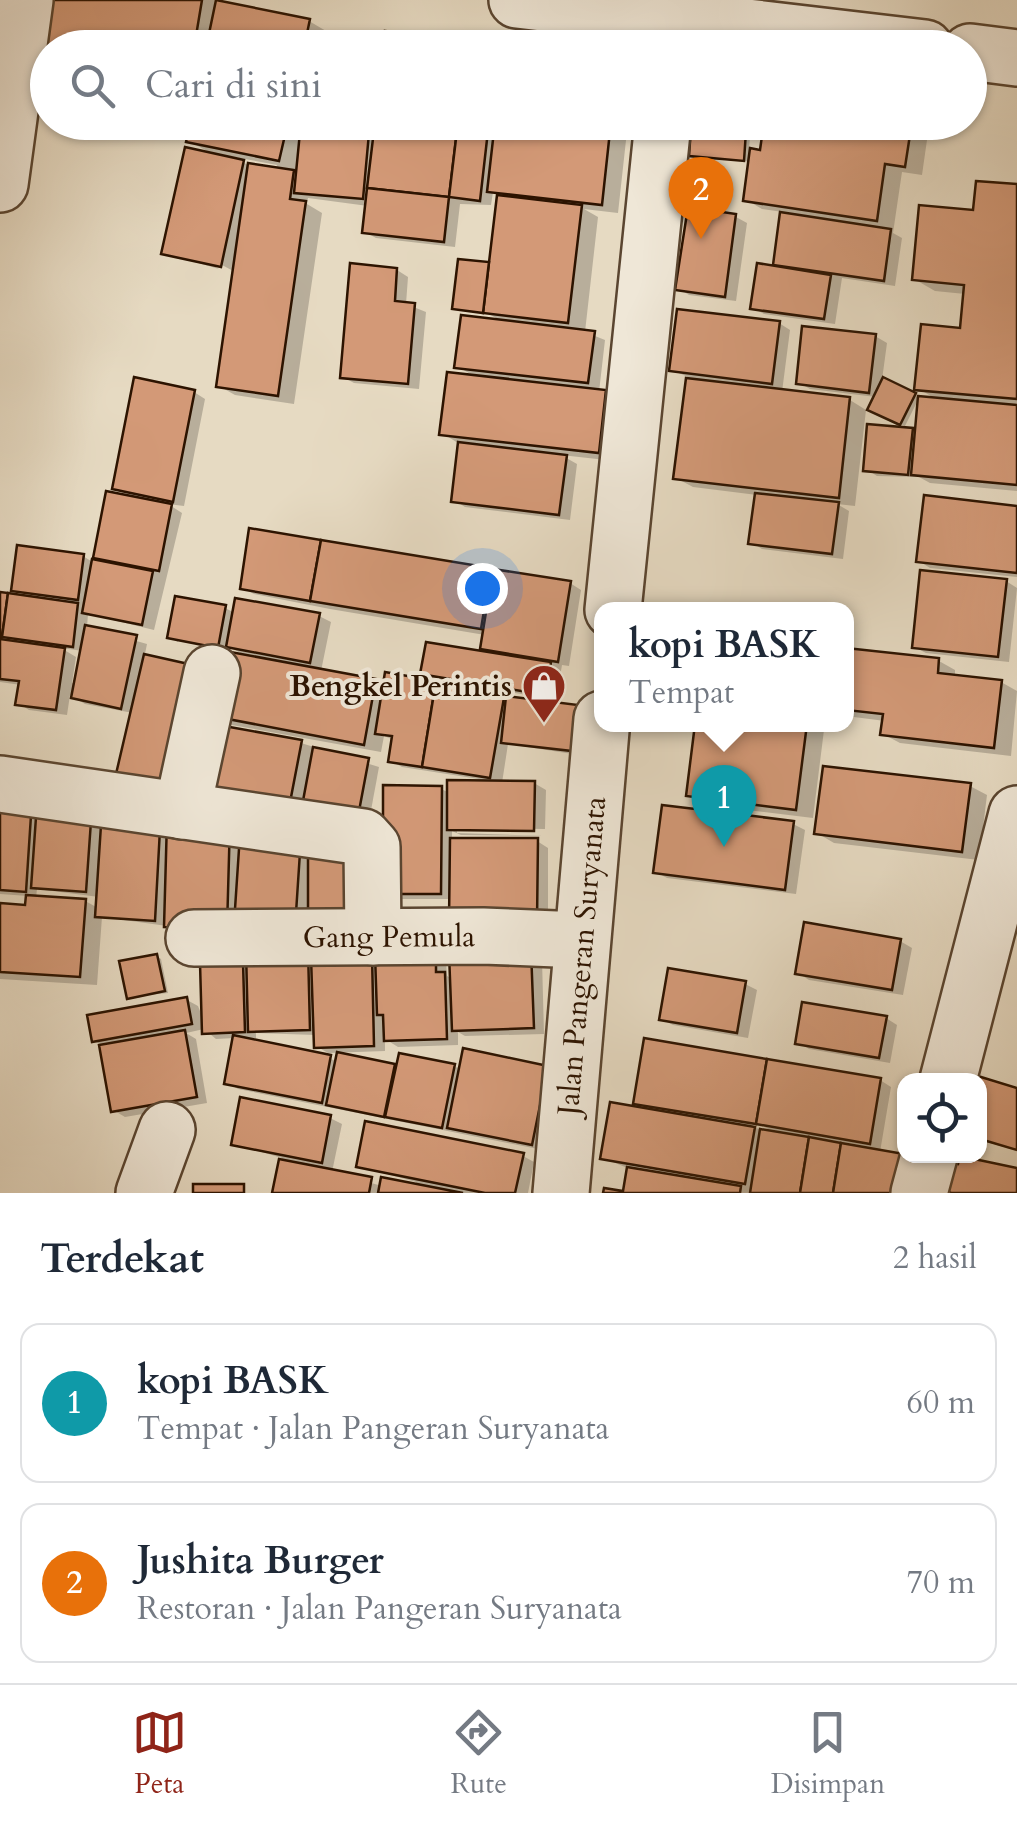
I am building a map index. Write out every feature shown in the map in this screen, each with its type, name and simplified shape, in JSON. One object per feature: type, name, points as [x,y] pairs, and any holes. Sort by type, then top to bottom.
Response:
[{"type":"street","points":[[0,184],[25,0]]},
{"type":"street","points":[[517,0],[654,30]]},
{"type":"street","points":[[987,54],[1017,58]]},
{"type":"street","points":[[614,602],[661,140]]},
{"type":"street","points":[[182,811],[212,673]]},
{"type":"street","name":"Jalan Pangeran Suryanata","points":[[572,1190],[582,940],[601,732]]},
{"type":"street","points":[[0,784],[363,837],[371,842],[373,936]]},
{"type":"street","points":[[950,1073],[1017,814]]},
{"type":"street","name":"Gang Pemula","points":[[194,938],[582,940]]},
{"type":"street","points":[[144,1193],[167,1130]]},
{"type":"street","points":[[919,1193],[927,1163]]},
{"type":"building","points":[[36,0],[202,0],[197,30],[31,30]]},
{"type":"building","points":[[216,0],[310,19],[308,30],[210,30]]},
{"type":"building","points":[[30,38],[30,70],[25,69]]},
{"type":"building","points":[[186,140],[284,140],[279,161]]},
{"type":"building","points":[[299,140],[368,140],[363,199],[294,193]]},
{"type":"building","points":[[373,140],[456,140],[449,197],[367,188]]},
{"type":"building","points":[[456,140],[487,140],[480,201],[449,197]]},
{"type":"building","points":[[493,140],[609,140],[602,205],[487,192]]},
{"type":"building","points":[[690,140],[745,140],[744,161],[689,156]]},
{"type":"building","points":[[761,140],[909,140],[905,167],[885,164],[877,221],[743,201],[750,148],[760,150]]},
{"type":"building","points":[[185,147],[244,160],[221,267],[161,254]]},
{"type":"building","points":[[248,163],[294,170],[290,199],[306,201],[278,396],[216,387]]},
{"type":"building","points":[[976,181],[1017,184],[1017,399],[914,390],[921,324],[960,328],[964,285],[912,280],[919,205],[973,210]]},
{"type":"building","points":[[367,188],[449,197],[444,242],[362,233]]},
{"type":"building","points":[[497,195],[582,205],[568,323],[483,313]]},
{"type":"building","points":[[688,207],[736,214],[725,297],[675,290]]},
{"type":"building","points":[[780,212],[891,229],[884,281],[773,265]]},
{"type":"building","points":[[458,259],[489,262],[483,313],[452,309]]},
{"type":"building","points":[[350,263],[397,268],[395,301],[415,303],[408,384],[340,378]]},
{"type":"building","points":[[757,263],[831,275],[824,319],[750,309]]},
{"type":"building","points":[[677,309],[780,321],[772,384],[669,371]]},
{"type":"building","points":[[461,315],[595,331],[588,383],[454,368]]},
{"type":"building","points":[[802,326],[876,334],[869,393],[796,384]]},
{"type":"building","points":[[447,372],[606,390],[599,453],[439,435]]},
{"type":"building","points":[[134,377],[195,390],[173,502],[112,489]]},
{"type":"building","points":[[883,377],[916,393],[900,425],[867,410]]},
{"type":"building","points":[[686,378],[850,397],[839,498],[673,479]]},
{"type":"building","points":[[918,396],[1017,405],[1017,485],[911,475]]},
{"type":"building","points":[[867,424],[913,428],[908,475],[863,471]]},
{"type":"building","points":[[458,442],[567,455],[559,515],[451,502]]},
{"type":"building","points":[[106,491],[172,504],[159,571],[93,558]]},
{"type":"building","points":[[755,493],[839,502],[832,554],[748,544]]},
{"type":"building","points":[[924,495],[1017,506],[1017,573],[916,562]]},
{"type":"building","points":[[249,528],[321,540],[310,601],[240,589]]},
{"type":"building","points":[[321,540],[491,568],[481,629],[310,601]]},
{"type":"building","points":[[17,545],[84,554],[78,600],[11,591]]},
{"type":"building","points":[[92,559],[153,571],[142,625],[82,613]]},
{"type":"building","points":[[493,569],[571,581],[558,662],[480,649]]},
{"type":"building","points":[[920,570],[1007,579],[998,657],[912,648]]},
{"type":"building","points":[[0,592],[8,593],[2,637],[0,637]]},
{"type":"building","points":[[8,593],[78,603],[73,647],[2,637]]},
{"type":"building","points":[[175,596],[226,605],[218,648],[167,638]]},
{"type":"building","points":[[235,598],[320,613],[310,663],[226,647]]},
{"type":"building","points":[[85,625],[137,635],[121,709],[71,698]]},
{"type":"building","points":[[0,639],[65,648],[56,710],[15,705],[19,681],[0,679]]},
{"type":"building","points":[[426,642],[551,662],[545,695],[420,674]]},
{"type":"building","points":[[854,649],[939,658],[938,673],[1002,680],[994,748],[880,735],[883,714],[854,711]]},
{"type":"building","points":[[225,651],[376,679],[364,745],[212,716]]},
{"type":"building","points":[[144,654],[193,665],[165,785],[116,774]]},
{"type":"building","points":[[385,672],[436,681],[422,767],[388,762],[392,736],[375,734]]},
{"type":"building","points":[[436,681],[505,692],[490,778],[422,767]]},
{"type":"building","name":"Bengkel Perintis","points":[[506,696],[586,706],[581,752],[501,743]]},
{"type":"building","points":[[213,724],[302,740],[287,818],[199,802]]},
{"type":"building","points":[[694,732],[806,732],[796,810],[686,796]]},
{"type":"building","points":[[313,747],[369,758],[356,827],[300,817]]},
{"type":"building","points":[[823,766],[971,783],[962,852],[814,834]]},
{"type":"building","points":[[447,780],[535,781],[534,831],[447,830]]},
{"type":"building","points":[[383,785],[442,786],[441,894],[383,894]]},
{"type":"building","points":[[0,798],[32,800],[26,892],[0,890]]},
{"type":"building","points":[[37,803],[92,807],[86,892],[31,888]]},
{"type":"building","points":[[662,805],[794,821],[785,890],[653,873]]},
{"type":"building","points":[[167,820],[230,821],[227,929],[164,927]]},
{"type":"building","points":[[101,825],[160,829],[155,921],[95,917]]},
{"type":"building","points":[[240,834],[301,837],[296,913],[235,909]]},
{"type":"building","points":[[450,838],[538,838],[537,922],[449,921]]},
{"type":"building","points":[[308,845],[366,846],[365,927],[308,926]]},
{"type":"building","points":[[26,895],[86,899],[80,977],[0,972],[0,903],[25,905]]},
{"type":"building","points":[[804,922],[901,939],[892,990],[795,974]]},
{"type":"building","points":[[308,949],[310,1030],[248,1032],[246,951]]},
{"type":"building","points":[[531,950],[534,1028],[452,1031],[449,953]]},
{"type":"building","points":[[436,953],[436,972],[445,972],[447,1039],[384,1041],[383,1015],[377,1015],[375,954]]},
{"type":"building","points":[[157,954],[165,991],[127,999],[119,961]]},
{"type":"building","points":[[372,955],[374,1046],[314,1048],[311,957]]},
{"type":"building","points":[[243,962],[245,1032],[202,1034],[200,963]]},
{"type":"building","points":[[668,968],[746,981],[737,1033],[659,1020]]},
{"type":"building","points":[[187,997],[192,1024],[92,1042],[87,1015]]},
{"type":"building","points":[[802,1002],[887,1016],[879,1058],[795,1044]]},
{"type":"building","points":[[185,1030],[197,1097],[111,1112],[99,1045]]},
{"type":"building","points":[[233,1035],[331,1055],[322,1103],[224,1084]]},
{"type":"building","points":[[644,1038],[767,1059],[756,1124],[633,1104]]},
{"type":"building","points":[[463,1048],[548,1066],[532,1145],[447,1128]]},
{"type":"building","points":[[337,1052],[395,1064],[384,1117],[326,1105]]},
{"type":"building","points":[[399,1053],[455,1064],[442,1128],[385,1117]]},
{"type":"building","points":[[767,1059],[881,1078],[870,1144],[756,1124]]},
{"type":"building","points":[[987,1079],[1017,1088],[1017,1150],[987,1141]]},
{"type":"building","points":[[240,1097],[331,1115],[322,1163],[231,1145]]},
{"type":"building","points":[[610,1102],[755,1127],[745,1184],[600,1159]]},
{"type":"building","points":[[365,1121],[524,1153],[515,1193],[485,1193],[356,1167]]},
{"type":"building","points":[[760,1129],[809,1137],[800,1193],[750,1193]]},
{"type":"building","points":[[809,1137],[841,1143],[833,1193],[800,1193]]},
{"type":"building","points":[[841,1143],[897,1153],[897,1163],[904,1163],[904,1193],[833,1193]]},
{"type":"building","points":[[279,1159],[372,1177],[369,1193],[272,1193]]},
{"type":"building","points":[[987,1162],[1017,1168],[1017,1193],[951,1193],[936,1186],[942,1163]]},
{"type":"building","points":[[627,1167],[741,1186],[740,1193],[603,1193],[604,1188],[623,1191]]},
{"type":"building","points":[[381,1177],[463,1193],[378,1193]]},
{"type":"building","points":[[193,1184],[244,1184],[244,1193],[193,1193]]},
{"type":"place","name":"Jushita Burger","points":[[701,239]]},
{"type":"place","name":"Bengkel Perintis","points":[[544,724]]},
{"type":"place","name":"kopi BASK","points":[[724,847]]}]
